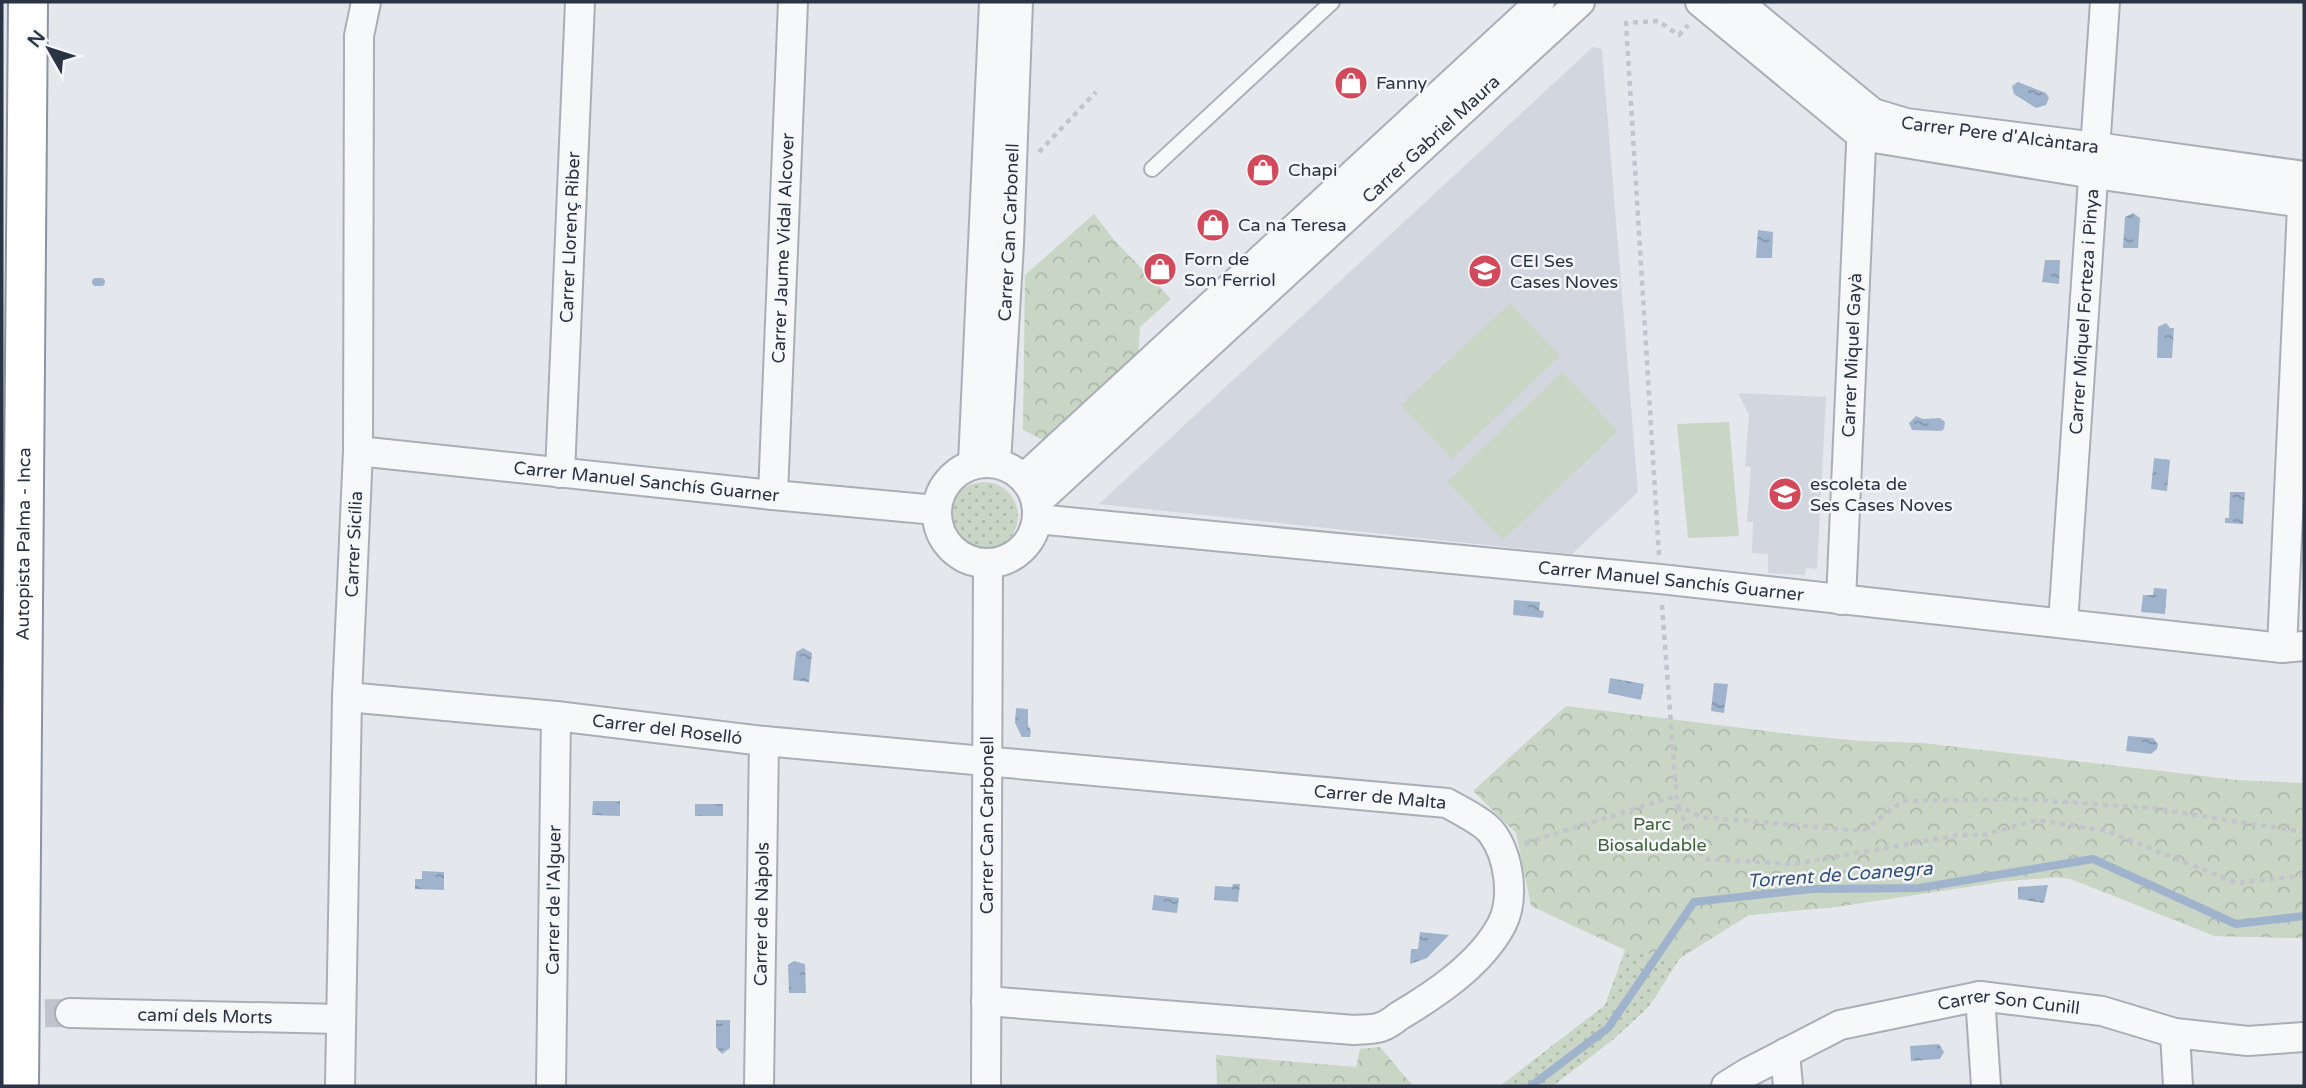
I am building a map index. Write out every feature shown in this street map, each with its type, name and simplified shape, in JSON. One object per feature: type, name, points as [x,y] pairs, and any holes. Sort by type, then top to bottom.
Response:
[{"type":"highway","name":"Autopista Palma - Inca","points":[[19,1086],[28,2]]},
{"type":"street","name":"Carrer Sicília","points":[[340,1086],[347,697],[358,451],[359,37],[366,2]]},
{"type":"street","name":"Carrer Llorenç Riber","points":[[560,473],[580,2]]},
{"type":"street","name":"Carrer Jaume Vidal Alcover","points":[[773,495],[793,2]]},
{"type":"street","points":[[984,463],[994,2]]},
{"type":"street","name":"Carrer Can Carbonell","points":[[984,463],[1011,182],[1018,2]]},
{"type":"street","name":"Carrer Gabriel Maura","points":[[1024,478],[1540,2]]},
{"type":"street","name":"Carrer Gabriel Maura","points":[[1037,511],[1580,2]]},
{"type":"street","points":[[1700,2],[1867,125]]},
{"type":"street","name":"Carrer Pere d'Alcàntara","points":[[1738,2],[1867,125],[1906,123],[2095,160],[2303,189]]},
{"type":"street","name":"Carrer Miquel Forteza i Pinya","points":[[2063,623],[2105,2]]},
{"type":"street","name":"Carrer Miquel Gayà","points":[[1841,600],[1867,125]]},
{"type":"street","points":[[2293,647],[2304,169]]},
{"type":"street","name":"Carrer Manuel Sanchís Guarner","points":[[358,451],[773,495],[936,509]]},
{"type":"street","points":[[984,463],[1011,468],[1024,478],[1032,490],[1037,511],[1033,533],[1020,550],[1002,561],[988,564],[971,561],[956,554],[941,534],[936,509],[939,494],[947,481],[959,471],[984,463]]},
{"type":"street","name":"Carrer Manuel Sanchís Guarner","points":[[1037,511],[2293,647]]},
{"type":"street","name":"Carrer Can Carbonell","points":[[986,1086],[988,564]]},
{"type":"street","name":"Carrer del Roselló","points":[[347,697],[556,716],[764,741],[987,760]]},
{"type":"street","name":"Carrer de l'Alguer","points":[[551,1086],[556,716]]},
{"type":"street","name":"Carrer de Nàpols","points":[[760,1086],[764,741]]},
{"type":"street","name":"Carrer de Malta","points":[[986,1001],[1354,1030],[1380,1028],[1422,1003],[1463,970],[1487,946],[1503,923],[1509,897],[1508,876],[1501,850],[1490,831],[1447,803],[987,760]]},
{"type":"street","points":[[1980,996],[1986,1086]]},
{"type":"street","name":"Carrer Son Cunill","points":[[1726,1086],[1840,1025],[1980,996],[2102,1011],[2175,1033],[2248,1041],[2304,1037]]},
{"type":"street","name":"camí dels Morts","points":[[70,1013],[340,1019]]},
{"type":"street","points":[[2175,1033],[2178,1086]]},
{"type":"street","points":[[1785,1053],[1788,1086]]},
{"type":"lane","points":[[1152,170],[1332,2]]},
{"type":"path","points":[[1626,23],[1658,21]]},
{"type":"path","points":[[1011,182],[1097,92]]},
{"type":"path","points":[[1501,850],[1676,796]]},
{"type":"path","points":[[1677,805],[1703,859],[1793,864],[1960,835],[1983,835],[2036,820],[2107,831],[2237,883],[2304,875]]},
{"type":"shaded area","name":"CEI Ses Cases Noves","points":[[1593,47],[1602,49],[1638,492],[1572,554],[1099,504]]},
{"type":"shaded area","name":"escoleta de Ses Cases Noves","points":[[1738,393],[1826,397],[1817,569],[1806,568],[1805,575],[1768,573],[1768,554],[1752,553],[1753,522],[1747,522],[1751,467],[1745,466],[1749,415]]},
{"type":"green space","points":[[1094,214],[1115,241],[1171,299],[1140,327],[1138,358],[1049,443],[1023,430],[1025,275]]},
{"type":"green space","points":[[1510,303],[1560,356],[1452,459],[1401,405]]},
{"type":"green space","points":[[1562,372],[1618,431],[1503,540],[1447,482]]},
{"type":"green space","points":[[1729,422],[1739,536],[1688,538],[1677,424]]},
{"type":"green space","points":[[984,482],[997,485],[1008,492],[1015,503],[1018,516],[1015,529],[1008,540],[997,547],[984,550],[971,547],[960,540],[953,529],[950,516],[953,503],[960,492],[971,485]]},
{"type":"green space","name":"Parc Biosaludable","points":[[1566,706],[1798,735],[1924,743],[2237,780],[2304,783],[2304,938],[2215,936],[2071,879],[2057,877],[2006,881],[1835,907],[1749,915],[1680,958],[1625,950],[1531,906],[1516,833],[1473,791]]},
{"type":"green space","points":[[1962,844],[2304,938],[2215,936],[2071,879],[2057,877],[2006,881],[1835,907],[1748,915],[1680,958],[1650,1005],[1615,1038],[1553,1086],[1500,1086],[1605,1005],[1642,904]]},
{"type":"green space","points":[[1380,1047],[1413,1086],[1217,1086],[1216,1055],[1356,1067],[1360,1049]]},
{"type":"water","points":[[2018,82],[2046,93],[2049,98],[2046,105],[2036,108],[2014,94],[2012,86]]},
{"type":"water","points":[[2133,213],[2140,218],[2138,248],[2123,248],[2125,217]]},
{"type":"water","points":[[1758,230],[1773,232],[1772,258],[1756,258]]},
{"type":"water","points":[[2045,260],[2060,260],[2059,284],[2042,282]]},
{"type":"water","points":[[2166,323],[2170,328],[2174,328],[2172,358],[2157,358],[2158,327]]},
{"type":"water","points":[[1916,416],[1923,419],[1940,418],[1945,422],[1944,429],[1912,430],[1909,423]]},
{"type":"water","points":[[2154,458],[2170,460],[2167,491],[2151,489]]},
{"type":"water","points":[[2230,492],[2245,492],[2243,524],[2225,523],[2225,518],[2229,518]]},
{"type":"water","points":[[2154,588],[2167,589],[2165,614],[2141,612],[2143,595],[2153,595]]},
{"type":"water","points":[[1514,600],[1540,602],[1539,610],[1544,611],[1543,618],[1513,615]]},
{"type":"water","points":[[803,648],[812,653],[809,682],[793,680],[796,652]]},
{"type":"water","points":[[1610,678],[1644,684],[1641,700],[1608,693]]},
{"type":"water","points":[[1714,683],[1728,684],[1724,713],[1711,711]]},
{"type":"water","points":[[1016,708],[1028,709],[1030,737],[1022,737],[1015,723]]},
{"type":"water","points":[[2128,736],[2153,738],[2158,744],[2157,749],[2151,754],[2126,751]]},
{"type":"water","points":[[593,801],[620,801],[620,816],[592,815]]},
{"type":"water","points":[[695,804],[723,804],[723,816],[695,816]]},
{"type":"water","points":[[422,871],[444,872],[444,890],[415,889],[415,879],[422,879]]},
{"type":"water","points":[[1233,884],[1240,884],[1238,902],[1214,900],[1215,886],[1232,887]]},
{"type":"water","points":[[2048,885],[2044,903],[2018,899],[2018,887]]},
{"type":"water","points":[[1154,895],[1179,898],[1177,913],[1152,910]]},
{"type":"water","points":[[1420,932],[1449,935],[1427,958],[1410,964],[1411,949],[1418,949]]},
{"type":"water","points":[[794,961],[805,964],[806,993],[789,993],[788,965]]},
{"type":"water","points":[[716,1020],[730,1020],[730,1048],[722,1054],[716,1047]]},
{"type":"water","points":[[1939,1044],[1944,1052],[1940,1059],[1911,1061],[1910,1046]]},
{"type":"waterway","points":[[96,282],[101,282]]},
{"type":"waterway","name":"Torrent de Coanegra","points":[[1531,1086],[1608,1028],[1694,902],[1812,889],[1919,888],[2093,859],[2236,924],[2304,916]]},
{"type":"tunnel","points":[[3,1014],[70,1013]]},
{"type":"place","name":"Fanny","points":[[1351,83]]},
{"type":"place","name":"Chapi","points":[[1263,170]]},
{"type":"place","name":"Ca na Teresa","points":[[1213,225]]},
{"type":"place","name":"Forn de Son Ferriol","points":[[1160,269]]},
{"type":"place","name":"CEI Ses Cases Noves","points":[[1485,271]]},
{"type":"place","name":"escoleta de Ses Cases Noves","points":[[1785,494]]}]
